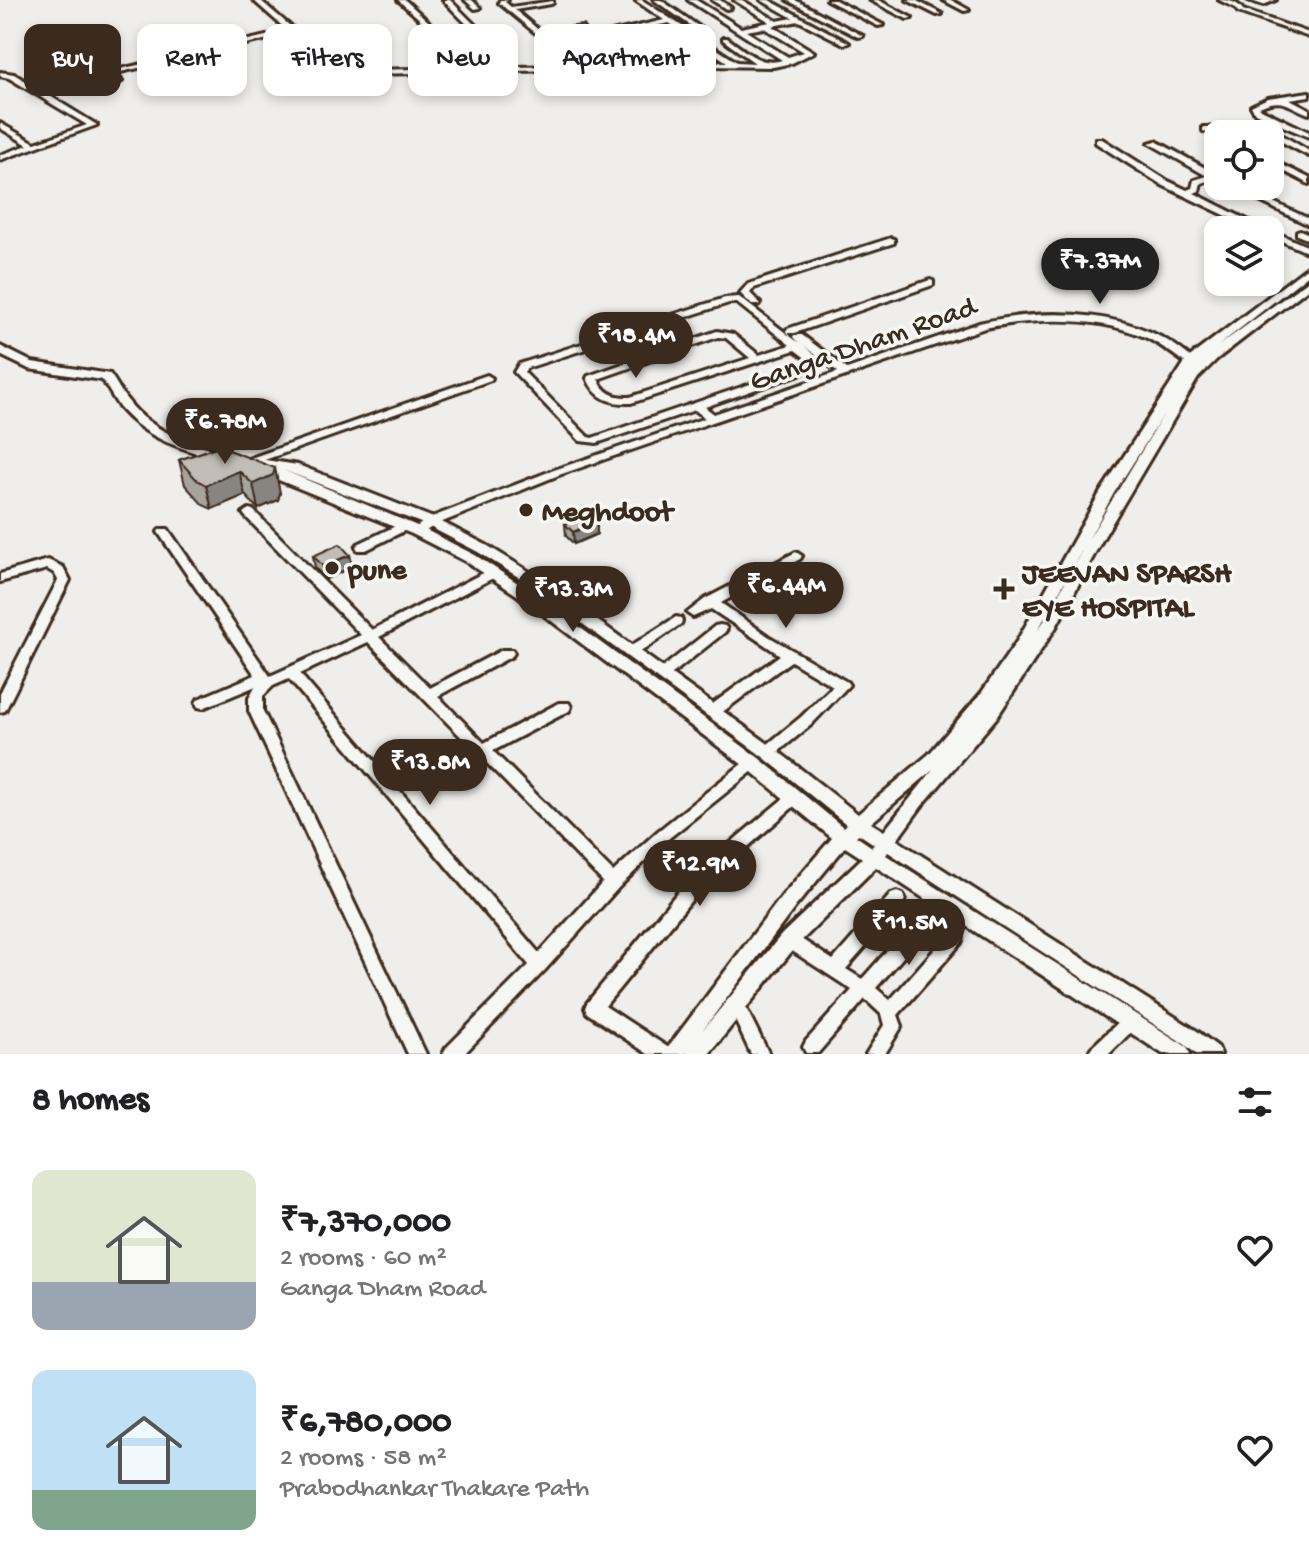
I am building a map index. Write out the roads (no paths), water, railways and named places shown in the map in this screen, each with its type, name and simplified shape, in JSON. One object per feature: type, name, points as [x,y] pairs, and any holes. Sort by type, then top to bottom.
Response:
[{"type":"main road","points":[[696,1054],[789,940],[880,850],[908,795],[1023,644],[1107,493],[1196,364],[1280,297],[1309,269]]},
{"type":"main road","points":[[1280,297],[1309,283]]},
{"type":"main road","points":[[0,350],[29,365],[106,377],[125,407],[152,428],[211,453],[293,468],[528,577],[768,752],[851,830]]},
{"type":"main road","points":[[270,466],[281,476],[417,526],[493,573],[795,797],[851,830],[1180,1054]]},
{"type":"main road","points":[[673,1054],[789,901],[851,830],[908,795]]},
{"type":"main road","points":[[880,850],[1190,1037],[1211,1054]]},
{"type":"street","points":[[256,0],[283,24]]},
{"type":"street","points":[[401,0],[427,23]]},
{"type":"street","points":[[446,0],[474,24]]},
{"type":"street","points":[[468,0],[477,8]]},
{"type":"street","points":[[505,0],[501,2],[534,29]]},
{"type":"street","points":[[638,0],[735,64]]},
{"type":"street","points":[[657,0],[692,24]]},
{"type":"street","points":[[691,0],[789,61]]},
{"type":"street","points":[[715,0],[728,8]]},
{"type":"street","points":[[737,0],[776,23]]},
{"type":"street","points":[[764,0],[846,43]]},
{"type":"street","points":[[790,0],[860,36]]},
{"type":"street","points":[[830,0],[880,25]]},
{"type":"street","points":[[873,0],[909,18]]},
{"type":"street","points":[[910,0],[939,14]]},
{"type":"street","points":[[946,0],[966,10]]},
{"type":"street","points":[[1222,0],[1237,6],[1240,11],[1309,35]]},
{"type":"street","points":[[1251,0],[1263,3],[1273,0]]},
{"type":"street","points":[[509,9],[551,2]]},
{"type":"street","points":[[741,30],[798,19]]},
{"type":"street","points":[[657,24],[671,21]]},
{"type":"street","points":[[716,63],[763,65],[789,61],[810,52],[765,25]]},
{"type":"street","points":[[121,70],[263,38]]},
{"type":"street","points":[[725,39],[763,65]]},
{"type":"street","points":[[0,74],[11,76],[93,125],[0,158]]},
{"type":"street","points":[[1278,120],[1258,111],[1255,106],[1309,94]]},
{"type":"street","points":[[1282,98],[1309,112]]},
{"type":"street","points":[[1284,123],[1309,135]]},
{"type":"street","points":[[0,125],[34,146]]},
{"type":"street","points":[[1284,140],[1309,154]]},
{"type":"street","points":[[1099,141],[1186,194],[1233,216]]},
{"type":"street","points":[[1153,143],[1204,171]]},
{"type":"street","points":[[1284,168],[1309,181]]},
{"type":"street","points":[[1186,194],[1196,189],[1197,182],[1204,180]]},
{"type":"street","points":[[1262,200],[1309,222]]},
{"type":"street","points":[[1284,239],[1309,250]]},
{"type":"street","points":[[843,371],[750,300],[745,291],[751,286],[891,241]]},
{"type":"street","points":[[791,331],[930,283]]},
{"type":"street","points":[[728,300],[744,301],[819,364],[697,406],[593,441],[584,439],[519,372],[523,366],[728,300]]},
{"type":"street","name":"Ganga Dham Road","points":[[362,547],[555,473],[843,371],[960,331],[1007,320],[1031,318],[1121,325],[1153,337],[1196,364]]},
{"type":"street","points":[[757,359],[729,336],[717,334],[592,378],[594,385],[606,396],[619,402],[757,359],[798,346]]},
{"type":"street","points":[[249,462],[487,378]]},
{"type":"street","points":[[697,406],[712,418]]},
{"type":"street","points":[[249,513],[613,882]]},
{"type":"street","points":[[164,532],[266,680]]},
{"type":"street","points":[[693,613],[796,556]]},
{"type":"street","points":[[0,578],[48,564],[59,570],[64,580],[0,707]]},
{"type":"street","points":[[203,703],[292,673],[493,573]]},
{"type":"street","points":[[710,602],[842,685],[806,721],[768,752]]},
{"type":"street","points":[[631,652],[676,621]]},
{"type":"street","points":[[662,675],[720,629]]},
{"type":"street","points":[[428,695],[507,653]]},
{"type":"street","points":[[712,712],[791,654]]},
{"type":"street","points":[[292,673],[539,965]]},
{"type":"street","points":[[266,680],[257,692],[254,702],[256,711],[417,1054]]},
{"type":"street","points":[[481,751],[564,707]]},
{"type":"street","points":[[452,1054],[539,965],[613,882],[663,835],[753,763]]},
{"type":"street","points":[[663,1054],[593,1008],[697,881],[795,797]]},
{"type":"street","points":[[835,970],[897,899]]},
{"type":"street","points":[[812,1047],[926,919]]},
{"type":"street","points":[[889,1013],[955,938]]},
{"type":"street","points":[[789,940],[876,997],[889,1013],[893,1026],[875,1054]]},
{"type":"street","points":[[736,1005],[760,1054]]},
{"type":"street","points":[[1097,1054],[1130,1022]]},
{"type":"place","name":"Meghdoot","points":[[526,510]]},
{"type":"place","name":"pune","points":[[332,568]]},
{"type":"place","name":"JEEVAN SPARSH EYE HOSPITAL","points":[[1004,589]]}]
